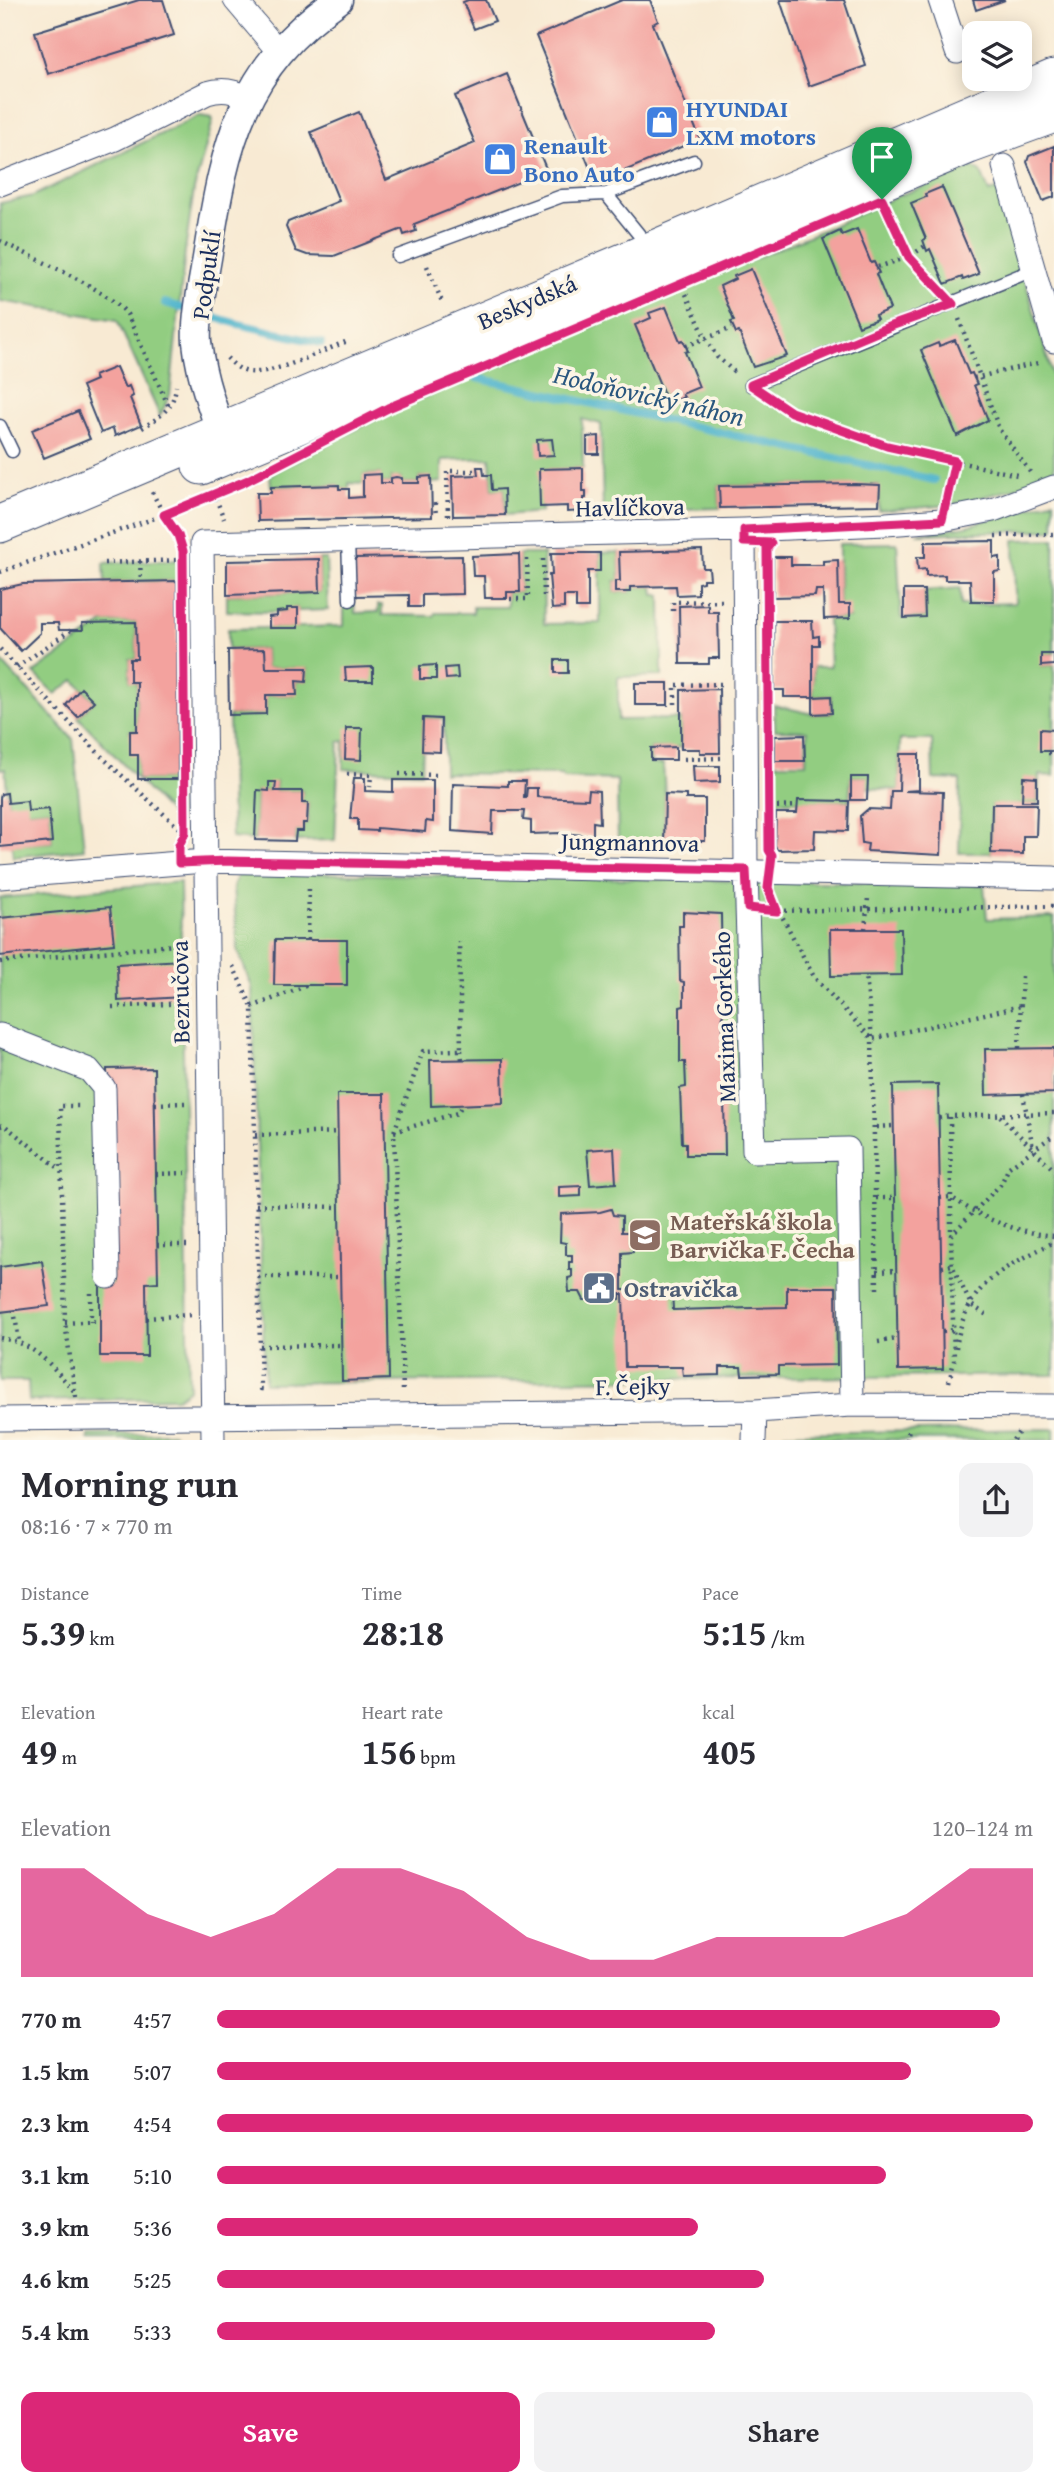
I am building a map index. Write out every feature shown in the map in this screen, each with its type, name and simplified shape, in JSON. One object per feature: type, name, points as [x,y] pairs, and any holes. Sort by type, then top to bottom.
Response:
[{"type":"main road","name":"Beskydská","points":[[0,551],[225,442],[652,250],[1054,78]]},
{"type":"main road","name":"Beskydská","points":[[0,524],[225,442],[969,145],[1054,114]]},
{"type":"street","points":[[234,0],[279,52]]},
{"type":"street","name":"Podpuklí","points":[[225,442],[206,387],[197,341],[217,194],[232,139],[248,97],[266,68],[316,17],[338,0]]},
{"type":"street","points":[[940,0],[957,51]]},
{"type":"street","points":[[0,184],[115,139],[207,93],[229,90],[248,97]]},
{"type":"street","points":[[1004,166],[1054,341]]},
{"type":"street","name":"Havlíčkova","points":[[188,546],[744,530],[942,520],[993,510],[1054,487]]},
{"type":"street","name":"Maxima Gorkého","points":[[744,530],[746,870],[754,1151],[848,1150],[852,1405]]},
{"type":"street","name":"Bezručova","points":[[188,546],[205,861],[212,1428]]},
{"type":"street","name":"Jungmannova","points":[[0,877],[205,861],[1054,878]]},
{"type":"street","points":[[0,1035],[89,1070],[104,1088],[108,1277]]},
{"type":"street","name":"F. Čejky","points":[[0,1419],[212,1428],[755,1411],[852,1405],[1054,1405]]},
{"type":"street","points":[[754,1440],[755,1411]]},
{"type":"lane","points":[[398,256],[562,196],[606,194],[694,161]]},
{"type":"lane","points":[[606,194],[652,250]]},
{"type":"lane","points":[[751,385],[1033,270]]},
{"type":"lane","points":[[0,426],[12,452]]},
{"type":"lane","points":[[348,540],[350,600]]},
{"type":"path","points":[[681,284],[705,338],[717,357],[751,385],[791,412],[887,446],[1034,478],[999,429],[953,304],[909,257],[886,207]]},
{"type":"path","points":[[0,241],[119,304],[127,314],[169,408]]},
{"type":"path","points":[[878,267],[909,257],[925,246]]},
{"type":"path","points":[[685,346],[732,328]]},
{"type":"path","points":[[975,378],[1054,359]]},
{"type":"path","points":[[942,520],[955,461]]},
{"type":"path","points":[[437,520],[449,520],[447,471],[478,471]]},
{"type":"path","points":[[0,572],[225,491]]},
{"type":"path","points":[[215,496],[222,518],[232,525]]},
{"type":"path","points":[[164,515],[188,546],[183,560],[183,572]]},
{"type":"path","points":[[982,536],[1054,534]]},
{"type":"path","points":[[509,599],[528,599],[527,554]]},
{"type":"path","points":[[543,554],[544,596]]},
{"type":"path","points":[[104,563],[183,560]]},
{"type":"path","points":[[141,561],[141,581]]},
{"type":"path","points":[[673,611],[673,602],[724,601],[723,587]]},
{"type":"path","points":[[17,667],[71,630]]},
{"type":"path","points":[[0,649],[103,758],[185,833]]},
{"type":"path","points":[[676,704],[675,685],[725,684]]},
{"type":"path","points":[[684,759],[726,758]]},
{"type":"path","points":[[347,774],[371,775],[370,787]]},
{"type":"path","points":[[399,774],[439,775]]},
{"type":"path","points":[[769,794],[769,818]]},
{"type":"path","points":[[769,807],[798,806]]},
{"type":"path","points":[[179,863],[179,845],[185,833],[184,819]]},
{"type":"path","points":[[308,940],[310,863]]},
{"type":"path","points":[[769,871],[768,888],[777,911],[814,978],[872,1038]]},
{"type":"path","points":[[865,929],[868,874]]},
{"type":"path","points":[[748,908],[777,911],[1054,906]]},
{"type":"path","points":[[186,931],[186,956]]},
{"type":"path","points":[[459,941],[462,1060]]},
{"type":"path","points":[[0,962],[186,944]]},
{"type":"path","points":[[233,960],[233,968],[252,1007],[261,1390],[274,1390]]},
{"type":"path","points":[[866,975],[876,1127],[877,1295]]},
{"type":"path","points":[[1019,1048],[1022,975]]},
{"type":"path","points":[[252,1007],[308,985]]},
{"type":"path","points":[[112,1007],[187,1003],[187,991]]},
{"type":"path","points":[[872,1038],[1021,1006]]},
{"type":"path","points":[[402,1390],[394,1132],[423,1051],[461,1050]]},
{"type":"path","points":[[1023,1094],[1034,1149]]},
{"type":"path","points":[[155,1104],[190,1103]]},
{"type":"path","points":[[394,1132],[457,1113],[463,1104]]},
{"type":"path","points":[[60,1106],[65,1323],[77,1404]]},
{"type":"path","points":[[939,1118],[1054,1113]]},
{"type":"path","points":[[999,1115],[1054,1170]]},
{"type":"path","points":[[950,1116],[954,1361]]},
{"type":"path","points":[[0,1126],[4,1125],[61,1170]]},
{"type":"path","points":[[876,1127],[894,1126]]},
{"type":"path","points":[[255,1135],[338,1132]]},
{"type":"path","points":[[951,1235],[1001,1184],[1009,1167],[1054,1135]]},
{"type":"path","points":[[156,1174],[192,1173]]},
{"type":"path","points":[[940,1198],[951,1197],[972,1212],[1031,1233],[1054,1236]]},
{"type":"path","points":[[876,1198],[895,1198]]},
{"type":"path","points":[[257,1205],[339,1207]]},
{"type":"path","points":[[943,1331],[953,1331],[960,1324],[980,1288],[1001,1269],[1054,1242]]},
{"type":"path","points":[[157,1245],[193,1245],[194,1256]]},
{"type":"path","points":[[942,1267],[952,1265]]},
{"type":"path","points":[[952,1265],[971,1305],[987,1315]]},
{"type":"path","points":[[877,1271],[896,1270]]},
{"type":"path","points":[[258,1277],[340,1278]]},
{"type":"path","points":[[14,1310],[19,1341]]},
{"type":"path","points":[[146,1318],[195,1315]]},
{"type":"path","points":[[65,1323],[100,1321]]},
{"type":"path","points":[[937,1383],[949,1382],[960,1324]]},
{"type":"path","points":[[878,1330],[878,1354]]},
{"type":"path","points":[[0,1338],[19,1341],[37,1353],[75,1392]]},
{"type":"path","points":[[878,1342],[897,1339]]},
{"type":"path","points":[[260,1346],[341,1345]]},
{"type":"path","points":[[390,1390],[416,1390]]},
{"type":"path","points":[[907,1440],[910,1427]]},
{"type":"green space","points":[[200,115],[212,117],[213,120],[194,189],[170,395],[160,416],[117,320],[0,301],[0,203],[33,196]]},
{"type":"green space","points":[[972,167],[981,172],[989,192],[999,189],[1054,381],[1054,472],[1051,475],[1006,491],[951,505],[879,511],[879,485],[719,486],[720,508],[603,511],[601,424],[582,419],[583,468],[540,470],[542,512],[505,515],[504,489],[492,490],[490,458],[442,460],[442,482],[431,483],[431,477],[419,477],[419,483],[402,483],[402,478],[391,478],[391,483],[381,483],[380,474],[364,475],[363,484],[349,483],[349,489],[339,489],[338,485],[271,487],[270,474],[391,411]]},
{"type":"green space","points":[[1054,500],[1054,530],[916,534],[967,526]]},
{"type":"green space","points":[[1054,539],[1054,654],[1042,654],[1042,666],[1054,665],[1054,776],[1039,775],[1038,804],[992,805],[991,853],[959,853],[960,780],[933,779],[932,740],[900,740],[899,790],[867,788],[867,777],[851,777],[849,801],[776,801],[775,763],[806,763],[807,731],[775,730],[774,705],[813,714],[832,713],[831,696],[813,697],[813,667],[830,667],[828,619],[850,618],[839,604],[839,544],[897,543],[901,618],[925,617],[924,591],[960,588],[961,605],[1015,603],[1014,540]]},
{"type":"green space","points":[[619,552],[620,581],[615,581],[615,592],[630,592],[630,587],[653,586],[654,595],[661,595],[662,676],[618,677],[618,720],[681,719],[681,748],[651,748],[651,764],[663,764],[664,846],[618,845],[617,780],[563,778],[562,775],[444,773],[444,719],[424,718],[422,772],[343,769],[344,741],[339,742],[335,840],[295,841],[296,831],[303,831],[303,823],[307,823],[308,803],[302,803],[302,791],[275,791],[276,783],[269,791],[257,791],[255,840],[232,838],[229,715],[266,714],[266,695],[296,695],[296,681],[306,681],[307,669],[266,668],[265,649],[228,650],[228,629],[344,626],[344,604],[354,604],[355,613],[378,612],[378,605],[382,605],[382,615],[434,616],[435,613],[473,613],[473,607],[507,607],[507,592],[520,592],[519,554],[543,554],[544,624],[600,623],[600,553]]},
{"type":"green space","points":[[319,559],[326,559],[328,610],[298,611],[297,608],[277,612],[227,611],[227,595],[320,592]]},
{"type":"green space","points":[[178,560],[177,581],[105,582],[104,563]]},
{"type":"green space","points":[[105,622],[136,622],[137,659],[130,659],[130,681],[137,682],[137,731],[130,731],[138,755],[138,779],[178,779],[179,823],[78,717],[94,701],[74,680],[55,694],[34,673]]},
{"type":"green space","points":[[0,660],[73,739],[84,849],[13,857],[12,845],[52,842],[49,809],[28,811],[8,803],[5,769],[0,769]]},
{"type":"green space","points":[[239,872],[984,885],[987,919],[1054,917],[1054,1375],[265,1383],[252,987],[238,951],[233,887]]},
{"type":"green space","points":[[180,882],[189,1389],[177,1398],[29,1401],[28,1381],[0,1381],[0,898]]},
{"type":"green space","points":[[1054,1429],[1054,1440],[784,1439],[784,1433]]},
{"type":"green space","points":[[173,1433],[179,1439],[88,1439],[88,1435]]},
{"type":"building","points":[[139,0],[163,0],[174,35],[48,74],[35,32]]},
{"type":"building","points":[[486,0],[495,21],[474,29],[463,2]]},
{"type":"building","points":[[622,0],[650,0],[658,21],[653,24],[700,139],[596,183],[536,36]]},
{"type":"building","points":[[780,0],[844,0],[866,66],[809,86]]},
{"type":"building","points":[[973,0],[1005,0],[976,10]]},
{"type":"building","points":[[507,74],[547,171],[414,224],[416,231],[404,235],[402,229],[334,256],[307,255],[296,251],[286,227],[288,222],[339,201],[311,132],[359,112],[386,180],[475,143],[455,96]]},
{"type":"building","points":[[1054,146],[1054,197],[1043,201],[1027,162],[1029,156]]},
{"type":"building","points":[[942,187],[979,274],[945,284],[930,249],[927,251],[923,240],[926,239],[911,203]]},
{"type":"building","points":[[857,229],[871,263],[874,262],[879,273],[876,274],[890,309],[875,315],[877,319],[859,326],[823,239],[840,231],[842,235]]},
{"type":"building","points":[[751,269],[787,356],[753,367],[739,332],[736,333],[731,322],[734,321],[720,286]]},
{"type":"building","points":[[666,307],[680,341],[683,340],[688,351],[685,352],[699,387],[668,404],[635,325],[651,318],[649,313]]},
{"type":"building","points":[[955,340],[969,374],[972,373],[977,384],[974,385],[988,420],[957,436],[921,350]]},
{"type":"building","points":[[116,367],[125,388],[129,386],[133,396],[130,398],[141,425],[115,436],[113,428],[101,433],[82,386],[96,380],[94,376]]},
{"type":"building","points":[[78,411],[90,439],[44,458],[32,430]]},
{"type":"building","points":[[599,436],[599,454],[587,454],[587,437]]},
{"type":"building","points":[[552,439],[554,455],[538,456],[537,440]]},
{"type":"building","points":[[477,467],[483,467],[484,475],[491,475],[492,490],[504,489],[505,515],[453,516],[452,476],[478,475]]},
{"type":"building","points":[[583,468],[583,491],[586,491],[584,511],[567,512],[567,506],[540,507],[539,469]]},
{"type":"building","points":[[381,474],[381,483],[391,483],[391,478],[396,477],[402,478],[402,483],[419,483],[419,477],[431,476],[432,517],[258,521],[257,493],[271,493],[271,487],[339,485],[339,489],[349,489],[349,498],[363,497],[363,475]]},
{"type":"building","points":[[880,485],[879,505],[720,508],[719,486]]},
{"type":"building","points":[[994,541],[994,558],[1000,557],[1000,571],[994,572],[994,601],[971,601],[970,580],[945,580],[945,575],[926,576],[926,569],[918,570],[917,557],[925,557],[925,542]]},
{"type":"building","points":[[702,550],[703,568],[709,568],[710,579],[703,579],[703,582],[698,583],[698,594],[677,595],[676,586],[630,587],[630,592],[615,592],[615,581],[620,581],[619,552]]},
{"type":"building","points":[[551,553],[600,553],[600,571],[588,571],[588,608],[576,608],[576,596],[564,596],[564,608],[552,609],[549,575],[552,575]]},
{"type":"building","points":[[519,554],[520,592],[507,592],[507,598],[485,598],[484,576],[473,576],[472,556]]},
{"type":"building","points":[[462,556],[463,594],[422,595],[422,607],[409,607],[409,595],[355,596],[354,558]]},
{"type":"building","points":[[773,557],[791,557],[791,565],[823,565],[823,561],[838,560],[839,604],[850,604],[850,618],[824,619],[823,590],[816,590],[815,596],[773,597]]},
{"type":"building","points":[[319,559],[320,592],[227,595],[227,561]]},
{"type":"building","points":[[177,581],[178,779],[138,779],[138,755],[130,755],[130,731],[137,731],[137,682],[130,682],[130,659],[137,659],[136,622],[82,623],[83,630],[59,630],[58,623],[40,623],[40,633],[21,651],[0,628],[0,589],[23,584]]},
{"type":"building","points":[[904,590],[924,590],[925,617],[904,618]]},
{"type":"building","points":[[708,605],[708,612],[718,612],[719,658],[709,658],[709,664],[680,664],[679,606]]},
{"type":"building","points":[[287,608],[298,608],[298,628],[269,628],[269,617],[277,616],[277,612],[287,611]]},
{"type":"building","points":[[774,621],[812,621],[813,637],[819,636],[819,645],[813,645],[813,697],[784,697],[784,690],[774,690]]},
{"type":"building","points":[[265,649],[266,668],[307,668],[306,682],[296,681],[297,695],[266,695],[266,714],[229,715],[228,650]]},
{"type":"building","points":[[1041,654],[1054,654],[1054,665],[1041,666]]},
{"type":"building","points":[[555,660],[568,660],[568,673],[555,673]]},
{"type":"building","points":[[436,665],[436,679],[420,679],[420,666]]},
{"type":"building","points":[[373,667],[373,681],[346,681],[345,668]]},
{"type":"building","points":[[457,667],[458,678],[446,679],[445,668]]},
{"type":"building","points":[[635,683],[668,683],[668,705],[635,705]]},
{"type":"building","points":[[81,688],[94,701],[78,717],[66,705]]},
{"type":"building","points":[[719,689],[720,753],[681,749],[681,690]]},
{"type":"building","points":[[831,696],[832,713],[813,714],[813,697]]},
{"type":"building","points":[[423,718],[441,719],[440,752],[422,751]]},
{"type":"building","points":[[346,728],[362,728],[361,760],[345,759]]},
{"type":"building","points":[[1040,729],[1054,730],[1054,751],[1040,751]]},
{"type":"building","points":[[804,735],[805,761],[775,761],[775,736]]},
{"type":"building","points":[[676,747],[676,760],[651,760],[651,748]]},
{"type":"building","points":[[900,754],[919,754],[919,790],[905,791],[943,792],[941,855],[867,851],[868,844],[862,843],[860,816],[868,809],[890,810],[891,791],[899,791]]},
{"type":"building","points":[[693,766],[720,766],[720,782],[694,783]]},
{"type":"building","points":[[851,777],[868,777],[867,800],[851,800]]},
{"type":"building","points":[[1023,777],[1037,778],[1037,801],[1022,801]]},
{"type":"building","points":[[354,778],[365,778],[365,791],[393,792],[393,780],[433,780],[433,822],[426,821],[425,832],[377,828],[377,831],[358,830],[358,819],[350,819]]},
{"type":"building","points":[[508,781],[525,781],[524,797],[527,788],[537,788],[537,797],[588,799],[589,790],[599,791],[600,823],[593,822],[593,836],[531,834],[531,821],[523,820],[524,811],[493,811],[492,834],[452,831],[453,784],[508,786]]},
{"type":"building","points":[[269,782],[276,782],[275,791],[302,791],[302,803],[308,803],[307,823],[303,823],[303,831],[296,831],[295,841],[255,840],[257,790],[269,791]]},
{"type":"building","points":[[7,793],[8,803],[27,801],[28,811],[49,809],[52,842],[0,847],[0,798],[1,794]]},
{"type":"building","points":[[665,794],[686,795],[686,799],[705,799],[705,841],[698,841],[698,847],[664,846]]},
{"type":"building","points":[[798,800],[849,801],[848,831],[815,830],[814,849],[777,850],[776,813],[797,813]]},
{"type":"building","points":[[992,804],[1037,804],[1036,836],[1023,836],[1023,854],[991,853]]},
{"type":"building","points":[[110,907],[114,944],[0,956],[0,918]]},
{"type":"building","points":[[683,912],[721,914],[725,1155],[686,1155],[686,1143],[682,1143],[680,1088],[686,1087],[685,1062],[680,1062],[680,1007],[684,1006],[684,982],[680,981],[679,926],[683,926]]},
{"type":"building","points":[[830,929],[901,929],[902,975],[831,976]]},
{"type":"building","points":[[275,940],[347,940],[347,985],[274,985]]},
{"type":"building","points":[[181,960],[182,997],[118,1001],[117,964]]},
{"type":"building","points":[[1054,1048],[1054,1093],[986,1095],[985,1049]]},
{"type":"building","points":[[502,1059],[503,1103],[431,1106],[430,1060]]},
{"type":"building","points":[[154,1068],[158,1282],[146,1283],[147,1356],[100,1356],[100,1285],[112,1284],[107,1069]]},
{"type":"building","points":[[938,1084],[943,1369],[898,1370],[893,1085]]},
{"type":"building","points":[[337,1094],[384,1094],[389,1379],[342,1381]]},
{"type":"building","points":[[614,1148],[616,1183],[590,1185],[587,1150]]},
{"type":"building","points":[[581,1186],[581,1196],[559,1197],[559,1187]]},
{"type":"building","points":[[611,1209],[613,1215],[622,1216],[622,1232],[634,1232],[633,1252],[622,1253],[622,1290],[672,1290],[673,1310],[787,1307],[787,1287],[836,1287],[837,1365],[778,1366],[778,1374],[742,1375],[741,1367],[720,1367],[720,1375],[683,1376],[682,1367],[625,1367],[623,1294],[620,1294],[620,1299],[584,1300],[580,1292],[569,1292],[568,1278],[572,1277],[572,1270],[569,1270],[569,1262],[572,1262],[572,1255],[566,1255],[566,1243],[560,1242],[561,1214]]},
{"type":"building","points":[[42,1261],[49,1306],[0,1312],[0,1267]]},
{"type":"waterway","name":"Hodoňovický náhon","points":[[165,303],[238,324],[321,343]]},
{"type":"waterway","name":"Hodoňovický náhon","points":[[477,378],[934,480]]},
{"type":"place","name":"HYUNDAI LXM motors","points":[[662,122]]},
{"type":"place","name":"Renault Bono Auto","points":[[500,159]]},
{"type":"place","name":"Mateřská škola Barvička F. Čecha","points":[[645,1235]]},
{"type":"place","name":"Ostravička","points":[[599,1288]]},
{"type":"route","points":[[882,199],[909,257],[953,304],[891,326],[751,385],[791,412],[887,446],[955,461],[942,520],[744,530],[744,542],[771,543],[767,548],[769,850],[772,855],[768,888],[777,911],[748,908],[746,870],[227,861],[179,863],[179,845],[185,833],[183,551],[178,535],[164,515],[215,496],[388,408],[882,199]]}]
